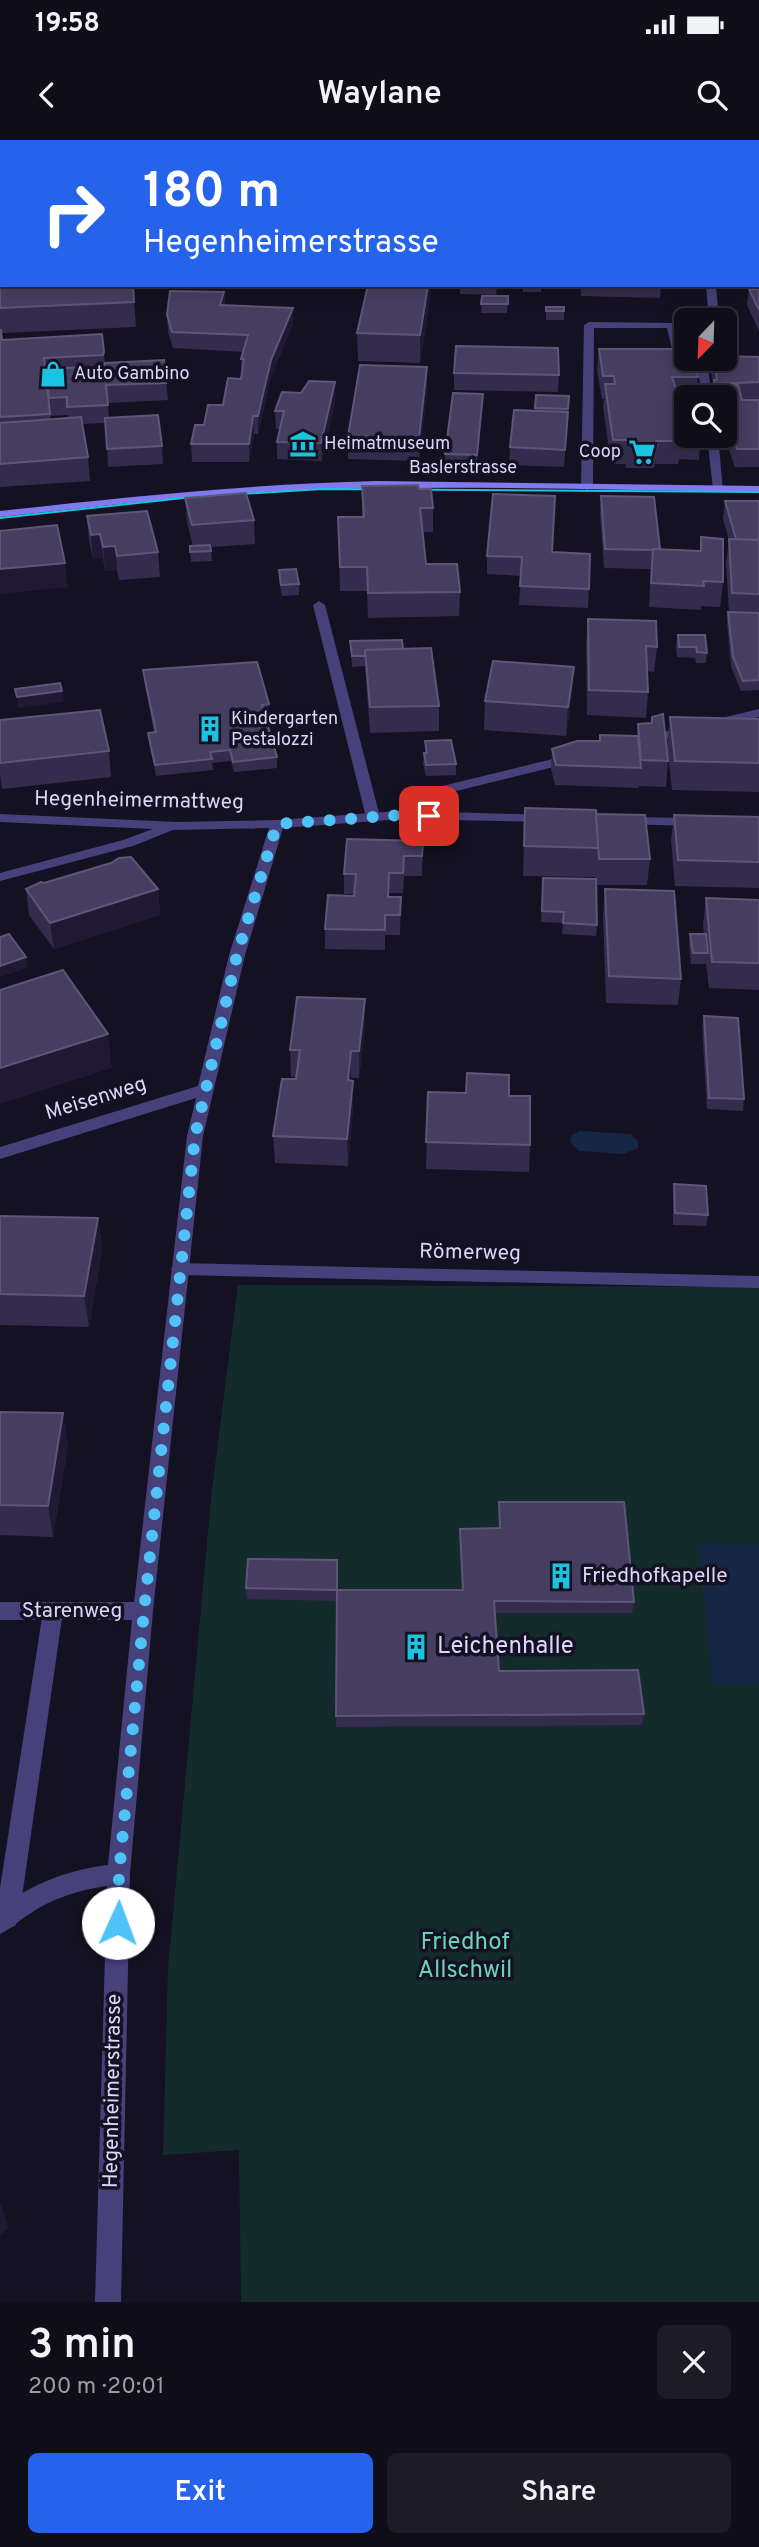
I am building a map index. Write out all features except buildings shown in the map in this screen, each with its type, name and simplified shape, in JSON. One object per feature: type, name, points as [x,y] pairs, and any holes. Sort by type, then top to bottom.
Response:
[{"type":"street","points":[[711,287],[712,308]]},
{"type":"street","points":[[587,487],[589,325],[674,325]]},
{"type":"street","points":[[671,325],[680,362],[703,368],[705,385]]},
{"type":"street","points":[[714,448],[719,489]]},
{"type":"street","name":"Baslerstrasse","points":[[0,514],[191,494],[322,486],[759,489]]},
{"type":"street","points":[[319,605],[373,817]]},
{"type":"street","points":[[624,746],[759,713]]},
{"type":"street","points":[[402,815],[435,792],[584,756]]},
{"type":"street","points":[[277,824],[402,815],[567,819]]},
{"type":"street","name":"Hegenheimermattweg","points":[[0,818],[177,826],[277,824]]},
{"type":"street","points":[[608,820],[718,823]]},
{"type":"street","name":"Hegenheimerstrasse","points":[[108,2302],[119,1874],[195,1136],[237,955],[277,824]]},
{"type":"street","points":[[0,877],[128,843],[177,826]]},
{"type":"street","name":"Meisenweg","points":[[0,1153],[206,1089]]},
{"type":"street","name":"Römerweg","points":[[180,1269],[759,1282]]},
{"type":"street","name":"Starenweg","points":[[0,1611],[144,1611]]},
{"type":"street","points":[[3,1920],[53,1611]]},
{"type":"street","points":[[3,1920],[21,1906],[73,1880],[119,1874]]},
{"type":"green space","name":"Friedhof Allschwil","points":[[238,1285],[759,1287],[759,2302],[241,2302],[239,2150],[163,2155],[168,1969],[212,1489]]},
{"type":"water","points":[[580,1131],[631,1134],[638,1141],[638,1148],[624,1154],[579,1151],[570,1142],[572,1135]]},
{"type":"water","points":[[699,1544],[759,1545],[759,1685],[713,1684]]},
{"type":"tram line","points":[[0,518],[192,497],[322,489],[759,492]]},
{"type":"place","name":"Auto Gambino","points":[[53,374]]},
{"type":"place","name":"Heimatmuseum","points":[[303,444]]},
{"type":"place","name":"Coop","points":[[642,452]]},
{"type":"place","name":"Kindergarten Pestalozzi","points":[[210,729]]},
{"type":"place","name":"Friedhofkapelle","points":[[561,1576]]},
{"type":"place","name":"Leichenhalle","points":[[416,1647]]},
{"type":"route","points":[[118,1923],[119,1874],[144,1611],[195,1136],[237,955],[277,824],[402,815],[429,816]]}]
